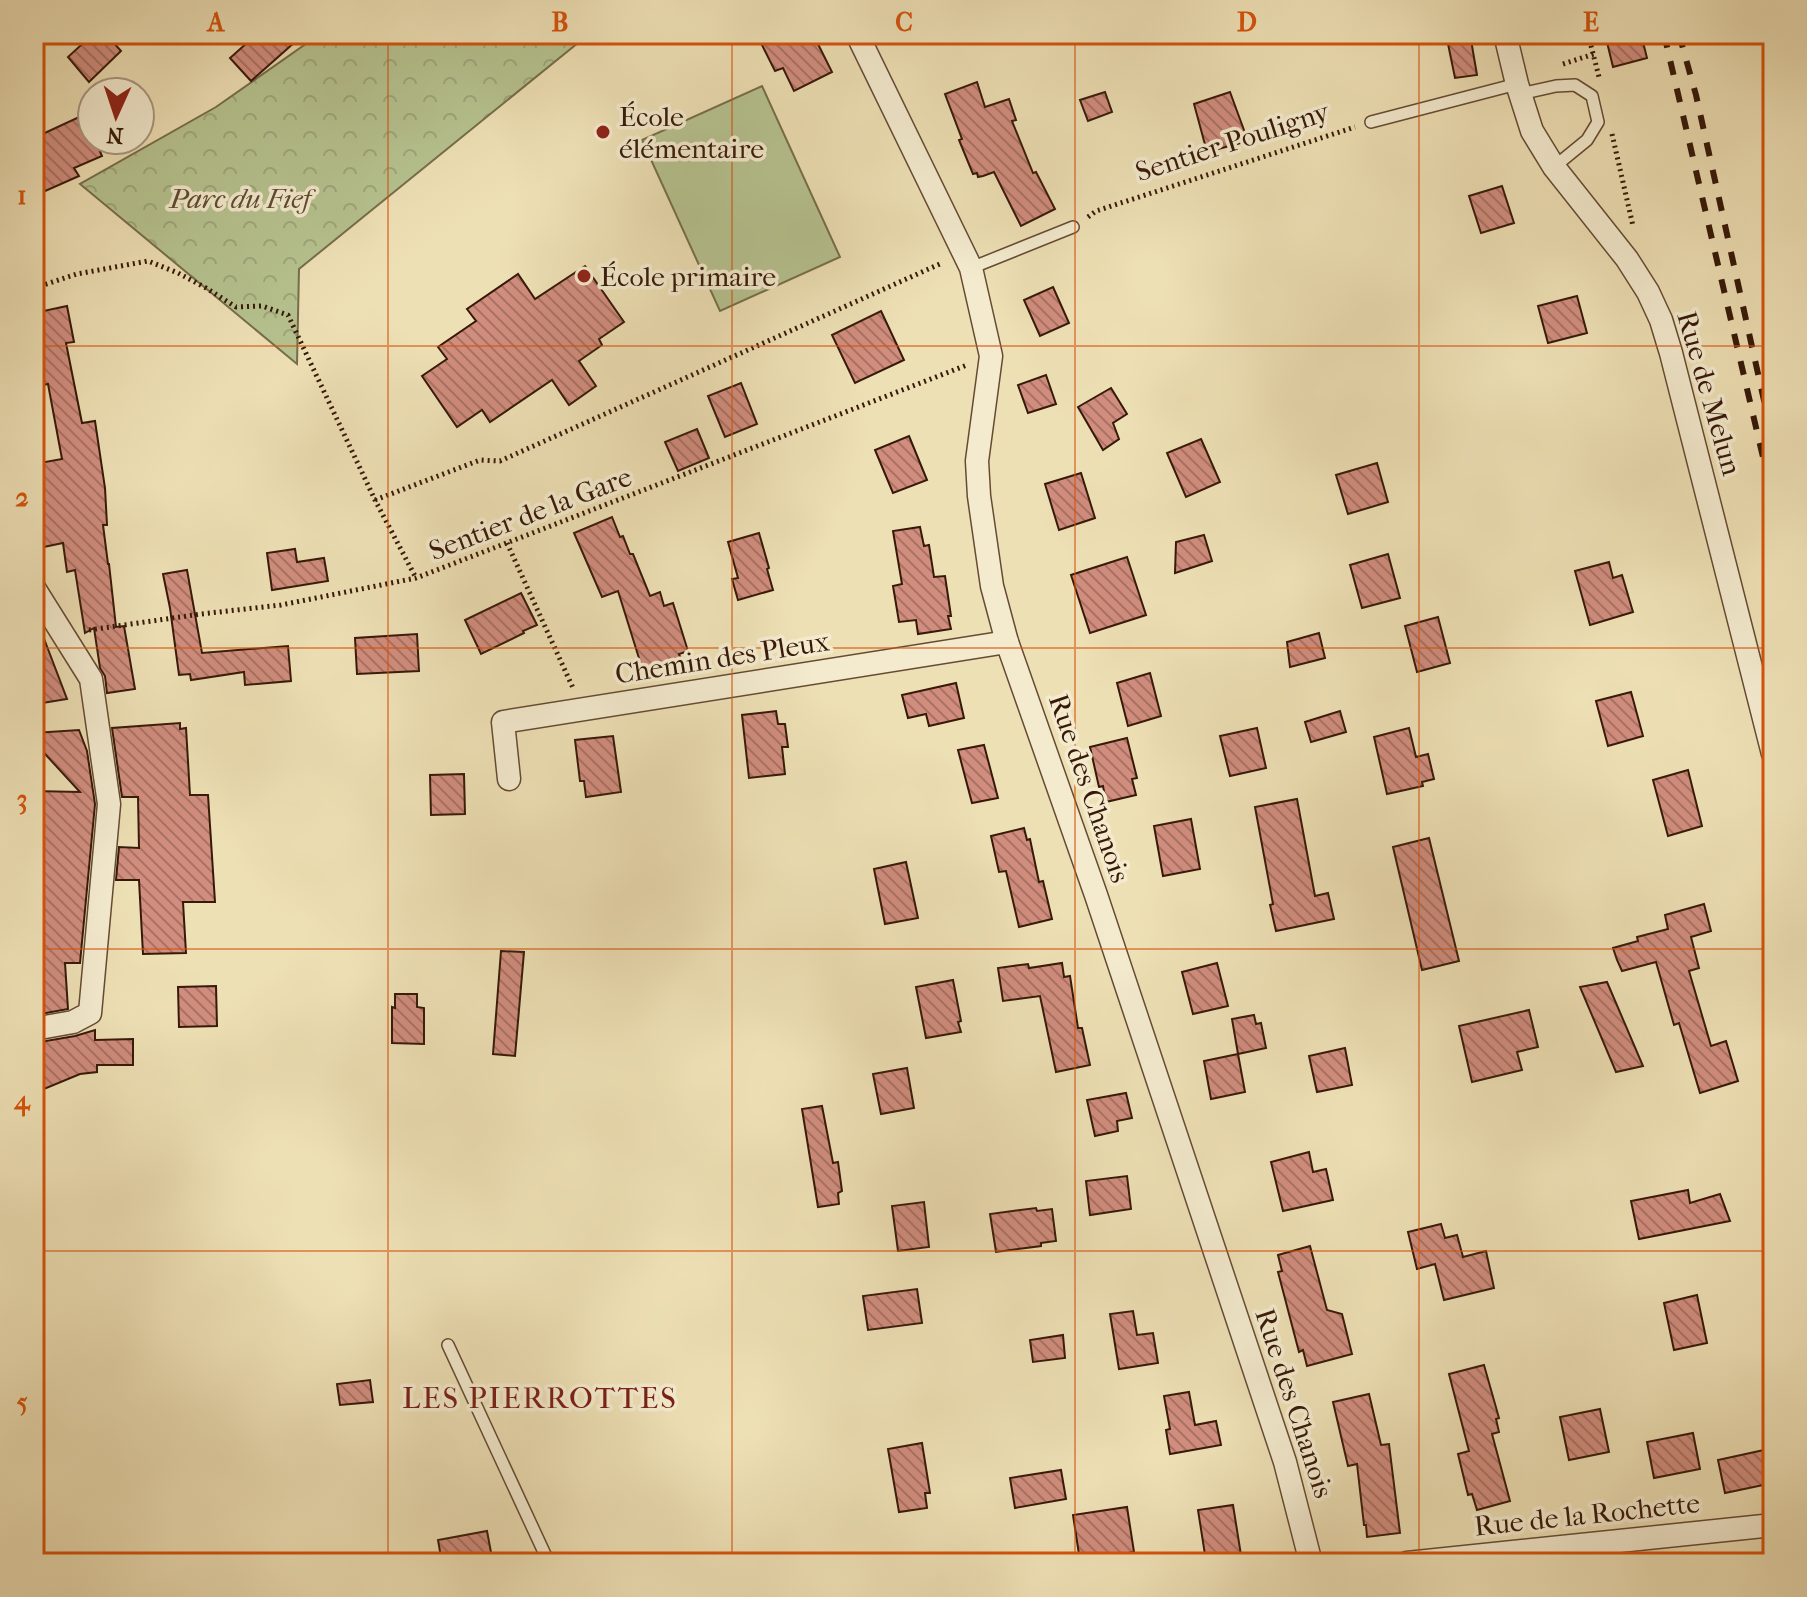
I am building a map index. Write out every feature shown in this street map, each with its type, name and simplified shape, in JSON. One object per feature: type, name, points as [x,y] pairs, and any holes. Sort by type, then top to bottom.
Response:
[{"type":"street","name":"Rue des Chanois","points":[[857,34],[968,260],[991,356],[977,461],[992,586],[1007,642],[1096,895],[1275,1432],[1311,1563]]},
{"type":"street","name":"Rue de Melun","points":[[1505,34],[1532,131],[1554,167],[1627,259],[1661,320],[1773,754]]},
{"type":"street","points":[[34,588],[91,679],[109,804],[90,1013],[73,1022],[34,1029]]},
{"type":"street","name":"Chemin des Pleux","points":[[509,779],[503,722],[1007,642]]},
{"type":"street","name":"Rue de la Rochette","points":[[1407,1563],[1773,1525]]},
{"type":"lane","name":"Sentier Pouligny","points":[[1371,122],[1519,89],[1575,85],[1592,96],[1598,122],[1587,140],[1554,167]]},
{"type":"lane","points":[[968,260],[1073,227]]},
{"type":"lane","points":[[448,1345],[549,1563]]},
{"type":"path","points":[[1588,34],[1601,85]]},
{"type":"path","points":[[1609,120],[1639,252],[1627,259]]},
{"type":"path","name":"Sentier Pouligny","points":[[1073,227],[1096,211],[1371,122]]},
{"type":"path","points":[[375,500],[480,460],[500,461],[968,260]]},
{"type":"path","points":[[34,288],[77,274],[148,261],[178,273],[236,307],[262,306],[288,315],[375,500],[416,578]]},
{"type":"path","name":"Sentier de la Gare","points":[[72,649],[87,630],[281,605],[416,578],[991,356]]},
{"type":"path","points":[[507,543],[583,710]]},
{"type":"green space","name":"Parc du Fief","points":[[320,34],[589,34],[299,269],[297,364],[80,184],[129,156],[156,156],[156,141],[216,107]]},
{"type":"green space","points":[[762,86],[840,257],[720,311],[642,140]]},
{"type":"building","points":[[93,34],[106,34],[121,51],[95,76],[84,76],[68,57]]},
{"type":"building","points":[[257,34],[304,34],[251,81],[230,58]]},
{"type":"building","points":[[775,34],[813,34],[832,72],[794,91],[783,68],[775,71],[760,41]]},
{"type":"building","points":[[1446,34],[1470,34],[1477,75],[1455,78]]},
{"type":"building","points":[[1605,34],[1641,34],[1647,58],[1613,67]]},
{"type":"building","points":[[977,82],[985,107],[1009,99],[1016,120],[1012,121],[1033,173],[1036,172],[1055,209],[1021,226],[994,172],[978,177],[977,173],[973,174],[959,140],[962,139],[945,94]]},
{"type":"building","points":[[1105,92],[1112,112],[1088,121],[1080,100]]},
{"type":"building","points":[[1230,92],[1248,141],[1207,152],[1194,104]]},
{"type":"building","points":[[76,118],[76,156],[102,156],[74,168],[79,176],[34,196],[34,138]]},
{"type":"building","points":[[1502,186],[1514,223],[1481,233],[1469,196]]},
{"type":"building","points":[[585,266],[624,322],[599,339],[602,345],[579,361],[596,386],[569,405],[552,380],[490,422],[482,410],[457,427],[422,376],[447,359],[438,347],[476,321],[467,309],[518,274],[535,299]]},
{"type":"building","points":[[1053,287],[1069,323],[1040,336],[1024,300]]},
{"type":"building","points":[[1577,296],[1587,333],[1548,343],[1538,306]]},
{"type":"building","points":[[67,306],[74,342],[66,343],[82,423],[95,421],[105,488],[107,525],[103,525],[116,627],[124,626],[135,689],[107,693],[94,628],[85,633],[75,570],[67,572],[63,543],[34,549],[34,464],[62,459],[48,384],[34,387],[34,313]]},
{"type":"building","points":[[881,311],[904,360],[855,383],[832,335]]},
{"type":"building","points":[[1046,375],[1056,404],[1028,413],[1018,385]]},
{"type":"building","points":[[741,383],[757,424],[725,437],[708,396]]},
{"type":"building","points":[[1111,388],[1127,414],[1113,423],[1119,439],[1103,450],[1078,407]]},
{"type":"building","points":[[697,429],[709,458],[678,471],[665,442]]},
{"type":"building","points":[[909,436],[927,480],[893,493],[875,450]]},
{"type":"building","points":[[1201,439],[1220,482],[1186,497],[1167,453]]},
{"type":"building","points":[[1377,463],[1388,502],[1348,514],[1336,475]]},
{"type":"building","points":[[1081,473],[1095,518],[1059,530],[1045,484]]},
{"type":"building","points":[[612,517],[620,537],[623,536],[630,554],[633,554],[650,596],[660,592],[664,606],[673,603],[688,651],[679,654],[681,659],[643,671],[618,591],[602,597],[574,533]]},
{"type":"building","points":[[920,527],[924,546],[929,545],[934,577],[945,576],[951,629],[918,634],[916,620],[899,622],[893,586],[902,584],[893,531]]},
{"type":"building","points":[[759,533],[773,590],[738,600],[732,579],[738,578],[728,542]]},
{"type":"building","points":[[1204,535],[1212,561],[1175,573],[1176,542]]},
{"type":"building","points":[[295,549],[297,562],[324,558],[328,581],[272,590],[267,553]]},
{"type":"building","points":[[1388,554],[1400,598],[1362,608],[1350,565]]},
{"type":"building","points":[[1127,557],[1146,615],[1090,633],[1071,575]]},
{"type":"building","points":[[1609,562],[1613,578],[1622,575],[1633,612],[1590,625],[1575,571]]},
{"type":"building","points":[[187,570],[202,653],[288,646],[291,681],[245,685],[244,672],[191,680],[190,674],[179,675],[163,574]]},
{"type":"building","points":[[521,593],[537,625],[481,654],[465,620]]},
{"type":"building","points":[[1438,617],[1450,663],[1417,672],[1405,626]]},
{"type":"building","points":[[1319,633],[1325,658],[1290,667],[1287,642]]},
{"type":"building","points":[[417,634],[419,671],[357,674],[355,638]]},
{"type":"building","points":[[43,636],[67,699],[36,704]]},
{"type":"building","points":[[1150,673],[1161,716],[1128,726],[1117,683]]},
{"type":"building","points":[[956,683],[964,718],[929,726],[926,714],[908,718],[902,695]]},
{"type":"building","points":[[1631,692],[1643,736],[1608,746],[1596,701]]},
{"type":"building","points":[[776,711],[778,724],[785,724],[788,747],[782,747],[785,774],[749,778],[742,715]]},
{"type":"building","points":[[1340,711],[1346,732],[1311,742],[1305,722]]},
{"type":"building","points":[[180,723],[180,729],[186,728],[190,795],[208,795],[215,902],[183,902],[186,953],[143,954],[139,880],[116,880],[119,847],[139,848],[138,797],[122,797],[112,728]]},
{"type":"building","points":[[1257,728],[1266,768],[1230,776],[1220,736]]},
{"type":"building","points":[[1409,728],[1416,757],[1428,754],[1434,779],[1422,782],[1423,786],[1387,794],[1374,737]]},
{"type":"building","points":[[79,730],[87,751],[95,804],[80,963],[65,963],[68,1009],[35,1015],[34,791],[80,792],[34,742],[34,733]]},
{"type":"building","points":[[613,736],[621,792],[586,797],[584,781],[580,781],[575,740]]},
{"type":"building","points":[[1127,738],[1137,778],[1132,779],[1136,795],[1106,802],[1103,786],[1099,787],[1090,747]]},
{"type":"building","points":[[984,745],[998,798],[972,803],[958,750]]},
{"type":"building","points":[[1688,770],[1702,826],[1668,836],[1653,780]]},
{"type":"building","points":[[464,774],[465,814],[431,815],[430,775]]},
{"type":"building","points":[[1297,799],[1315,896],[1328,893],[1334,919],[1276,931],[1255,807]]},
{"type":"building","points":[[1191,819],[1200,869],[1163,876],[1154,826]]},
{"type":"building","points":[[1024,828],[1027,840],[1030,839],[1039,882],[1043,881],[1052,919],[1019,927],[1006,871],[999,872],[991,836]]},
{"type":"building","points":[[1429,838],[1459,961],[1422,970],[1393,847]]},
{"type":"building","points":[[906,862],[918,918],[885,924],[874,869]]},
{"type":"building","points":[[1704,904],[1711,931],[1691,937],[1699,968],[1689,971],[1711,1046],[1726,1041],[1738,1081],[1700,1093],[1679,1023],[1674,1025],[1656,962],[1622,971],[1613,948],[1638,941],[1637,937],[1668,929],[1665,915]]},
{"type":"building","points":[[501,951],[524,952],[515,1056],[493,1054]]},
{"type":"building","points":[[1062,963],[1064,977],[1070,976],[1078,1028],[1082,1028],[1090,1065],[1056,1072],[1040,996],[1003,1001],[998,968],[1028,964],[1029,968]]},
{"type":"building","points":[[1217,963],[1228,1006],[1193,1014],[1182,972]]},
{"type":"building","points":[[953,980],[961,1032],[926,1038],[916,987]]},
{"type":"building","points":[[1607,982],[1643,1066],[1616,1072],[1580,987]]},
{"type":"building","points":[[216,986],[217,1026],[179,1027],[178,987]]},
{"type":"building","points":[[395,994],[417,994],[417,1007],[424,1008],[424,1044],[392,1043]]},
{"type":"building","points":[[1529,1010],[1538,1047],[1517,1052],[1522,1070],[1472,1082],[1459,1026]]},
{"type":"building","points":[[1254,1015],[1256,1024],[1261,1023],[1266,1048],[1238,1054],[1232,1019]]},
{"type":"building","points":[[95,1030],[95,1040],[133,1039],[133,1065],[97,1065],[97,1072],[80,1074],[44,1089],[34,1066],[34,1043]]},
{"type":"building","points":[[1345,1048],[1352,1085],[1317,1092],[1309,1056]]},
{"type":"building","points":[[1238,1054],[1245,1092],[1211,1099],[1204,1061]]},
{"type":"building","points":[[907,1068],[914,1108],[881,1114],[873,1074]]},
{"type":"building","points":[[1126,1093],[1132,1118],[1117,1121],[1118,1131],[1095,1136],[1087,1100]]},
{"type":"building","points":[[822,1106],[833,1163],[838,1162],[842,1191],[838,1193],[839,1204],[818,1207],[802,1109]]},
{"type":"building","points":[[1309,1152],[1313,1172],[1326,1169],[1333,1200],[1283,1211],[1271,1162]]},
{"type":"building","points":[[1127,1176],[1131,1209],[1090,1215],[1086,1181]]},
{"type":"building","points":[[1688,1190],[1690,1203],[1720,1194],[1730,1221],[1639,1239],[1631,1201]]},
{"type":"building","points":[[924,1202],[929,1247],[898,1251],[892,1206]]},
{"type":"building","points":[[1036,1208],[1037,1211],[1052,1209],[1056,1241],[996,1252],[990,1214]]},
{"type":"building","points":[[1441,1224],[1445,1238],[1457,1235],[1463,1257],[1486,1251],[1494,1288],[1444,1300],[1435,1264],[1417,1269],[1408,1232]]},
{"type":"building","points":[[1310,1246],[1327,1310],[1342,1314],[1352,1354],[1307,1366],[1303,1350],[1299,1352],[1278,1272],[1282,1271],[1278,1255]]},
{"type":"building","points":[[917,1289],[922,1323],[868,1330],[863,1296]]},
{"type":"building","points":[[1697,1295],[1707,1343],[1674,1350],[1664,1303]]},
{"type":"building","points":[[1133,1311],[1137,1335],[1153,1333],[1158,1363],[1119,1369],[1110,1314]]},
{"type":"building","points":[[1063,1335],[1065,1358],[1033,1362],[1030,1340]]},
{"type":"building","points":[[1484,1365],[1499,1418],[1496,1419],[1499,1432],[1492,1434],[1510,1501],[1477,1510],[1472,1494],[1468,1495],[1458,1454],[1469,1451],[1449,1374]]},
{"type":"building","points":[[370,1380],[373,1402],[340,1405],[337,1384]]},
{"type":"building","points":[[1189,1392],[1195,1425],[1216,1421],[1221,1445],[1170,1454],[1166,1430],[1170,1429],[1164,1396]]},
{"type":"building","points":[[1369,1394],[1381,1445],[1389,1444],[1400,1533],[1367,1537],[1357,1464],[1348,1466],[1333,1402]]},
{"type":"building","points":[[1600,1409],[1609,1452],[1569,1460],[1560,1417]]},
{"type":"building","points":[[1693,1433],[1700,1469],[1654,1478],[1647,1442]]},
{"type":"building","points":[[922,1443],[930,1493],[925,1493],[927,1508],[899,1512],[888,1449]]},
{"type":"building","points":[[1773,1448],[1773,1483],[1725,1493],[1718,1460]]},
{"type":"building","points":[[1061,1470],[1066,1499],[1015,1508],[1010,1478]]},
{"type":"building","points":[[1233,1505],[1241,1555],[1206,1561],[1198,1510]]},
{"type":"building","points":[[1127,1507],[1134,1552],[1080,1561],[1073,1515]]},
{"type":"building","points":[[487,1531],[493,1563],[442,1563],[438,1540]]},
{"type":"railway","points":[[1664,34],[1773,500]]},
{"type":"railway","points":[[1679,34],[1696,95],[1773,441]]},
{"type":"place","name":"École élémentaire","points":[[603,132]]},
{"type":"place","name":"École primaire","points":[[584,276]]},
{"type":"district","name":"LES PIERROTTES","points":[[540,1398]]}]
